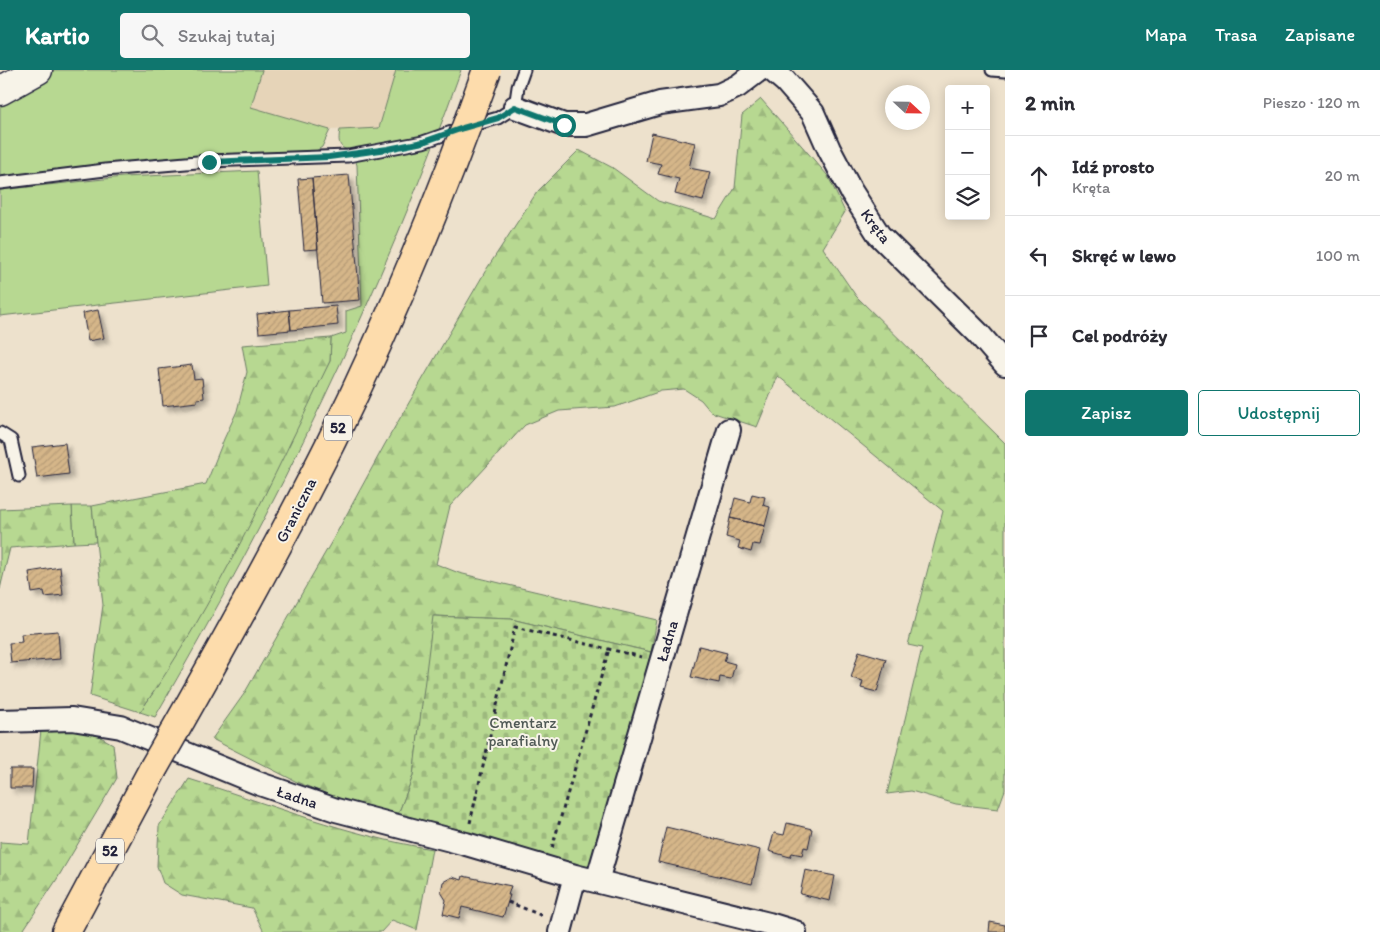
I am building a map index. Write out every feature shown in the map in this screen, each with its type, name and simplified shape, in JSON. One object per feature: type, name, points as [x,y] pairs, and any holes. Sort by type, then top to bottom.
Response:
[{"type":"highway","name":"Graniczna","points":[[66,932],[153,769],[249,600],[337,430],[378,343],[445,182],[487,70]]},
{"type":"street","points":[[0,91],[38,70]]},
{"type":"street","points":[[515,107],[564,125],[586,125],[660,103],[719,95],[738,86],[759,70]]},
{"type":"street","name":"Kręta","points":[[772,70],[785,81],[813,112],[829,149],[851,191],[879,235],[979,334],[1005,364]]},
{"type":"street","name":"Ładna","points":[[597,881],[729,430]]},
{"type":"street","name":"Ładna","points":[[0,721],[72,719],[121,727],[260,784],[328,807],[575,876],[795,932]]},
{"type":"street","points":[[561,927],[575,876]]},
{"type":"lane","points":[[0,183],[105,170],[209,162],[348,156],[423,142],[498,118],[515,107],[518,87],[524,70]]},
{"type":"lane","points":[[992,70],[1005,71]]},
{"type":"lane","points":[[0,433],[10,440],[20,476]]},
{"type":"path","points":[[469,832],[515,628],[649,658]]},
{"type":"path","points":[[550,857],[609,649]]},
{"type":"path","points":[[508,902],[548,918],[561,927]]},
{"type":"shaded area","points":[[262,70],[396,70],[379,128],[330,130],[251,107]]},
{"type":"green space","points":[[52,70],[262,70],[251,107],[330,130],[322,147],[313,153],[0,177],[0,100]]},
{"type":"green space","points":[[396,70],[461,70],[430,154],[361,319],[283,481],[242,560],[155,717],[140,712],[155,690],[330,361],[331,338],[346,333],[346,311],[362,306],[357,165],[352,150],[347,150],[340,144],[339,134],[340,130],[379,128]]},
{"type":"green space","points":[[761,99],[828,176],[845,212],[823,248],[856,296],[1005,443],[1005,790],[998,809],[956,804],[911,791],[887,794],[922,648],[908,645],[943,511],[778,376],[757,427],[711,412],[701,400],[684,389],[661,391],[615,407],[559,411],[525,425],[450,506],[436,564],[459,573],[657,620],[651,652],[511,619],[434,616],[413,776],[397,817],[337,798],[299,783],[212,739],[244,694],[486,270],[537,192],[579,150],[613,168],[658,201],[716,219],[735,188],[742,115]]},
{"type":"green space","points":[[257,171],[267,286],[0,316],[0,190],[123,177]]},
{"type":"green space","points":[[331,338],[330,361],[264,496],[194,628],[168,671],[140,712],[90,696],[103,605],[92,506],[206,484],[237,411],[247,372],[242,345]]},
{"type":"green space","points":[[72,506],[92,506],[96,542],[74,543]]},
{"type":"green space","points":[[72,506],[74,543],[10,548],[0,589],[0,509]]},
{"type":"green space","name":"Cmentarz parafialny","points":[[433,616],[511,619],[651,652],[593,874],[397,817],[413,776]]},
{"type":"green space","points":[[41,730],[88,730],[113,744],[117,778],[57,879],[22,932],[0,932],[0,842],[29,844]]},
{"type":"green space","points":[[189,779],[340,828],[432,849],[417,930],[392,920],[381,932],[264,932],[252,908],[182,895],[163,883],[157,866],[159,826]]},
{"type":"building","points":[[652,133],[695,143],[689,168],[710,172],[703,201],[675,194],[679,179],[658,174],[661,164],[646,161]]},
{"type":"building","points":[[349,175],[360,300],[322,303],[312,178]]},
{"type":"building","points":[[312,178],[318,249],[304,250],[298,179]]},
{"type":"building","points":[[336,306],[338,325],[291,330],[289,310]]},
{"type":"building","points":[[98,310],[104,338],[88,341],[83,313]]},
{"type":"building","points":[[289,310],[291,330],[259,333],[257,314]]},
{"type":"building","points":[[192,365],[194,379],[202,378],[204,398],[197,399],[197,402],[163,406],[159,369]]},
{"type":"building","points":[[65,443],[69,474],[37,478],[32,447]]},
{"type":"building","points":[[752,494],[765,497],[763,505],[770,507],[765,526],[730,518],[735,498],[750,502]]},
{"type":"building","points":[[730,518],[765,526],[760,545],[753,544],[751,552],[738,548],[740,541],[726,537]]},
{"type":"building","points":[[60,567],[63,595],[45,597],[44,591],[32,593],[29,572]]},
{"type":"building","points":[[58,631],[60,659],[11,663],[9,643],[22,642],[21,634]]},
{"type":"building","points":[[699,646],[727,653],[724,661],[735,664],[731,679],[720,677],[719,683],[691,677]]},
{"type":"building","points":[[859,651],[886,659],[877,692],[861,688],[863,681],[851,678]]},
{"type":"building","points":[[10,769],[33,769],[32,788],[10,788]]},
{"type":"building","points":[[787,823],[812,829],[808,848],[804,847],[802,855],[792,853],[790,857],[769,851],[774,833],[784,835]]},
{"type":"building","points":[[666,827],[760,850],[752,884],[658,862]]},
{"type":"building","points":[[805,870],[835,876],[830,901],[800,894]]},
{"type":"building","points":[[463,876],[511,886],[503,917],[462,907],[459,918],[443,914],[446,900],[441,892],[443,882],[452,877],[462,880]]},
{"type":"building","points":[[990,922],[1005,925],[1005,932],[989,932]]},
{"type":"route","points":[[209,162],[348,156],[388,149],[423,142],[498,118],[515,107],[564,125]]}]
